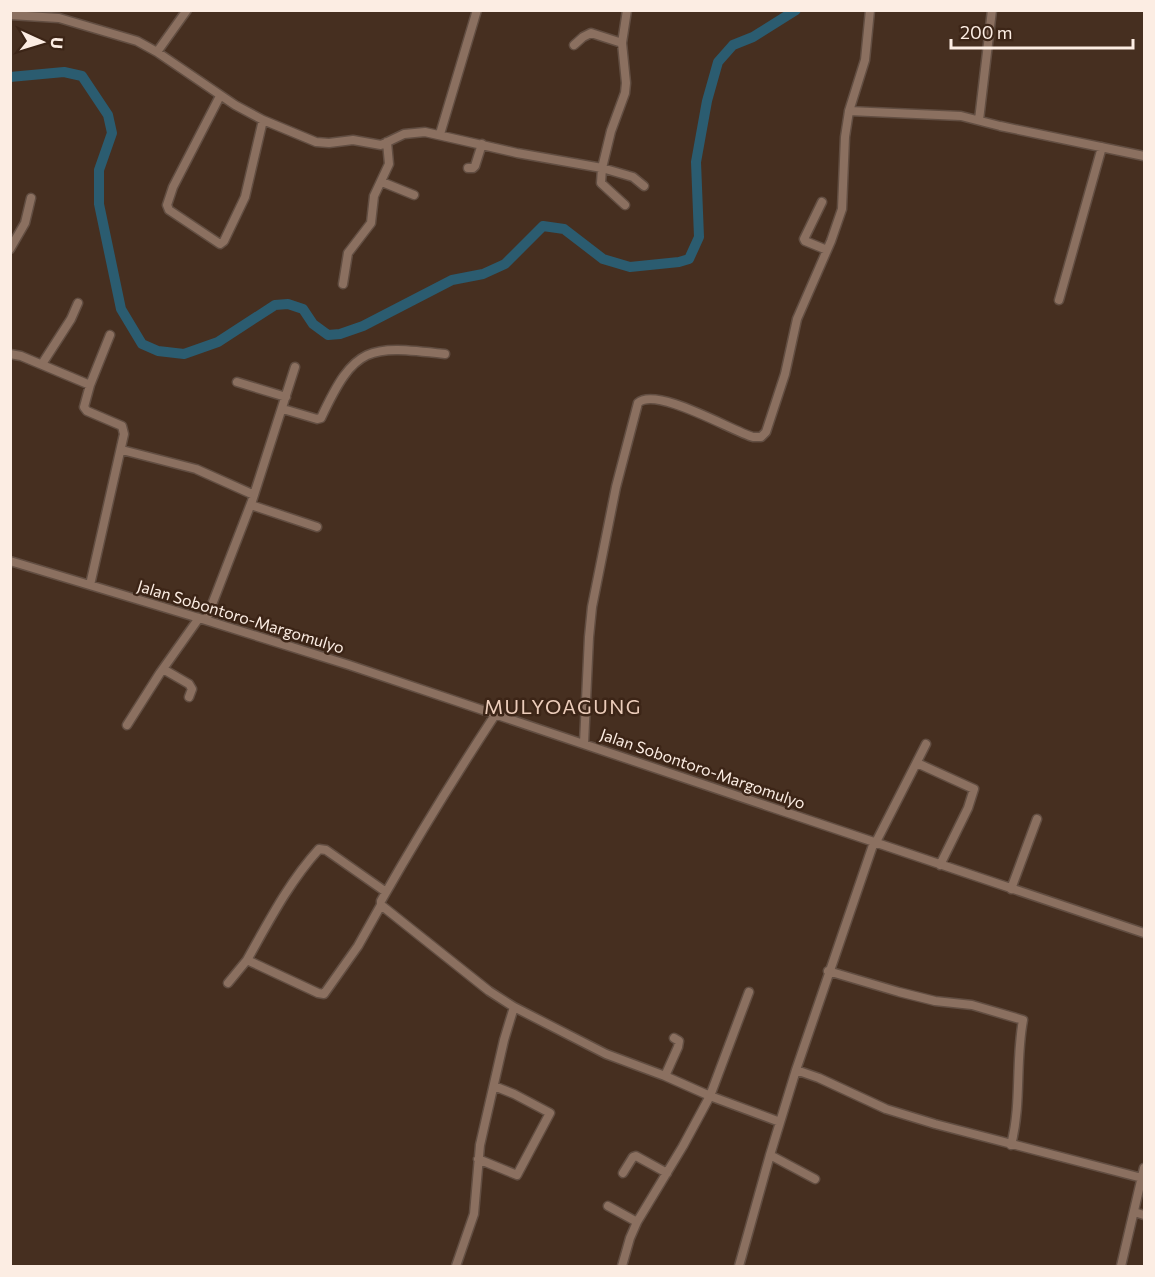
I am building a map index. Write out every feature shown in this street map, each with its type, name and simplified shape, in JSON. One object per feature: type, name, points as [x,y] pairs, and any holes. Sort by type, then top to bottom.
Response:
[{"type":"street","points":[[157,52],[187,10]]},
{"type":"street","points":[[440,134],[477,10]]},
{"type":"street","points":[[625,205],[602,184],[602,168],[611,130],[625,93],[622,43],[627,10]]},
{"type":"street","points":[[584,743],[592,607],[616,487],[638,403],[644,399],[658,401],[711,417],[748,436],[763,435],[783,380],[797,319],[839,219],[843,202],[845,137],[849,111],[865,60],[870,10]]},
{"type":"street","points":[[979,120],[992,10]]},
{"type":"street","points":[[10,15],[60,14],[127,38],[157,52],[220,96],[263,120],[321,143],[349,140],[377,144],[413,132],[440,134],[517,153],[602,168],[633,177],[644,186]]},
{"type":"street","points":[[574,45],[585,34],[591,33],[622,43]]},
{"type":"street","points":[[220,96],[166,205],[168,210],[220,244],[225,241],[245,197],[263,120]]},
{"type":"street","points":[[849,111],[955,115],[1144,156]]},
{"type":"street","points":[[343,284],[348,253],[371,224],[374,196],[389,162],[387,142]]},
{"type":"street","points":[[468,168],[474,167],[482,144]]},
{"type":"street","points":[[1059,300],[1102,147]]},
{"type":"street","points":[[382,182],[414,195]]},
{"type":"street","points":[[10,249],[25,223],[31,198]]},
{"type":"street","points":[[822,202],[804,239],[827,250]]},
{"type":"street","points":[[42,364],[71,319],[78,303]]},
{"type":"street","points":[[90,585],[124,434],[122,426],[85,409],[90,385],[110,335]]},
{"type":"street","points":[[283,409],[317,419],[321,418],[336,387],[352,365],[364,356],[381,350],[392,348],[445,354]]},
{"type":"street","points":[[10,354],[42,364],[90,385]]},
{"type":"street","points":[[127,725],[163,669],[203,619],[251,505],[295,368]]},
{"type":"street","points":[[237,381],[286,397]]},
{"type":"street","points":[[122,450],[196,469],[254,495]]},
{"type":"street","points":[[251,505],[317,527]]},
{"type":"street","name":"Jalan Sobontoro-Margomulyo","points":[[10,561],[203,619],[584,743],[1144,933]]},
{"type":"street","points":[[163,669],[189,684],[192,689],[189,697]]},
{"type":"street","points":[[247,960],[324,994],[358,946],[386,892],[458,771],[495,715]]},
{"type":"street","points":[[739,1266],[770,1155],[828,971],[875,842],[926,744]]},
{"type":"street","points":[[916,763],[974,789],[968,808],[940,865]]},
{"type":"street","points":[[1011,889],[1038,819]]},
{"type":"street","points":[[228,983],[247,960],[282,897],[305,864],[319,849],[326,850],[386,892]]},
{"type":"street","points":[[381,905],[489,991],[514,1007],[606,1054],[780,1122]]},
{"type":"street","points":[[828,971],[899,992],[935,1001],[972,1005],[1023,1020],[1017,1072],[1019,1104],[1011,1145]]},
{"type":"street","points":[[622,1266],[637,1222],[710,1096],[749,992]]},
{"type":"street","points":[[456,1266],[474,1214],[478,1160],[514,1007]]},
{"type":"street","points":[[665,1076],[678,1047],[678,1041],[674,1038]]},
{"type":"street","points":[[796,1070],[819,1078],[886,1109],[956,1131],[1142,1178]]},
{"type":"street","points":[[478,1160],[517,1175],[550,1113],[548,1110],[494,1086]]},
{"type":"street","points":[[770,1155],[815,1179]]},
{"type":"street","points":[[623,1173],[636,1156],[667,1173]]},
{"type":"street","points":[[1121,1266],[1144,1168]]},
{"type":"street","points":[[608,1206],[637,1222]]},
{"type":"street","points":[[1134,1212],[1144,1215]]},
{"type":"waterway","points":[[10,77],[64,72],[82,76],[108,115],[112,133],[99,170],[99,204],[121,309],[142,344],[158,351],[184,354],[218,342],[275,305],[288,304],[303,309],[313,324],[328,335],[340,334],[363,326],[452,280],[483,274],[505,264],[543,226],[564,229],[603,259],[630,267],[689,259],[699,237],[696,162],[707,101],[718,62],[733,45],[753,37],[796,10]]},
{"type":"district","name":"MULYOAGUNG","points":[[563,706]]}]
